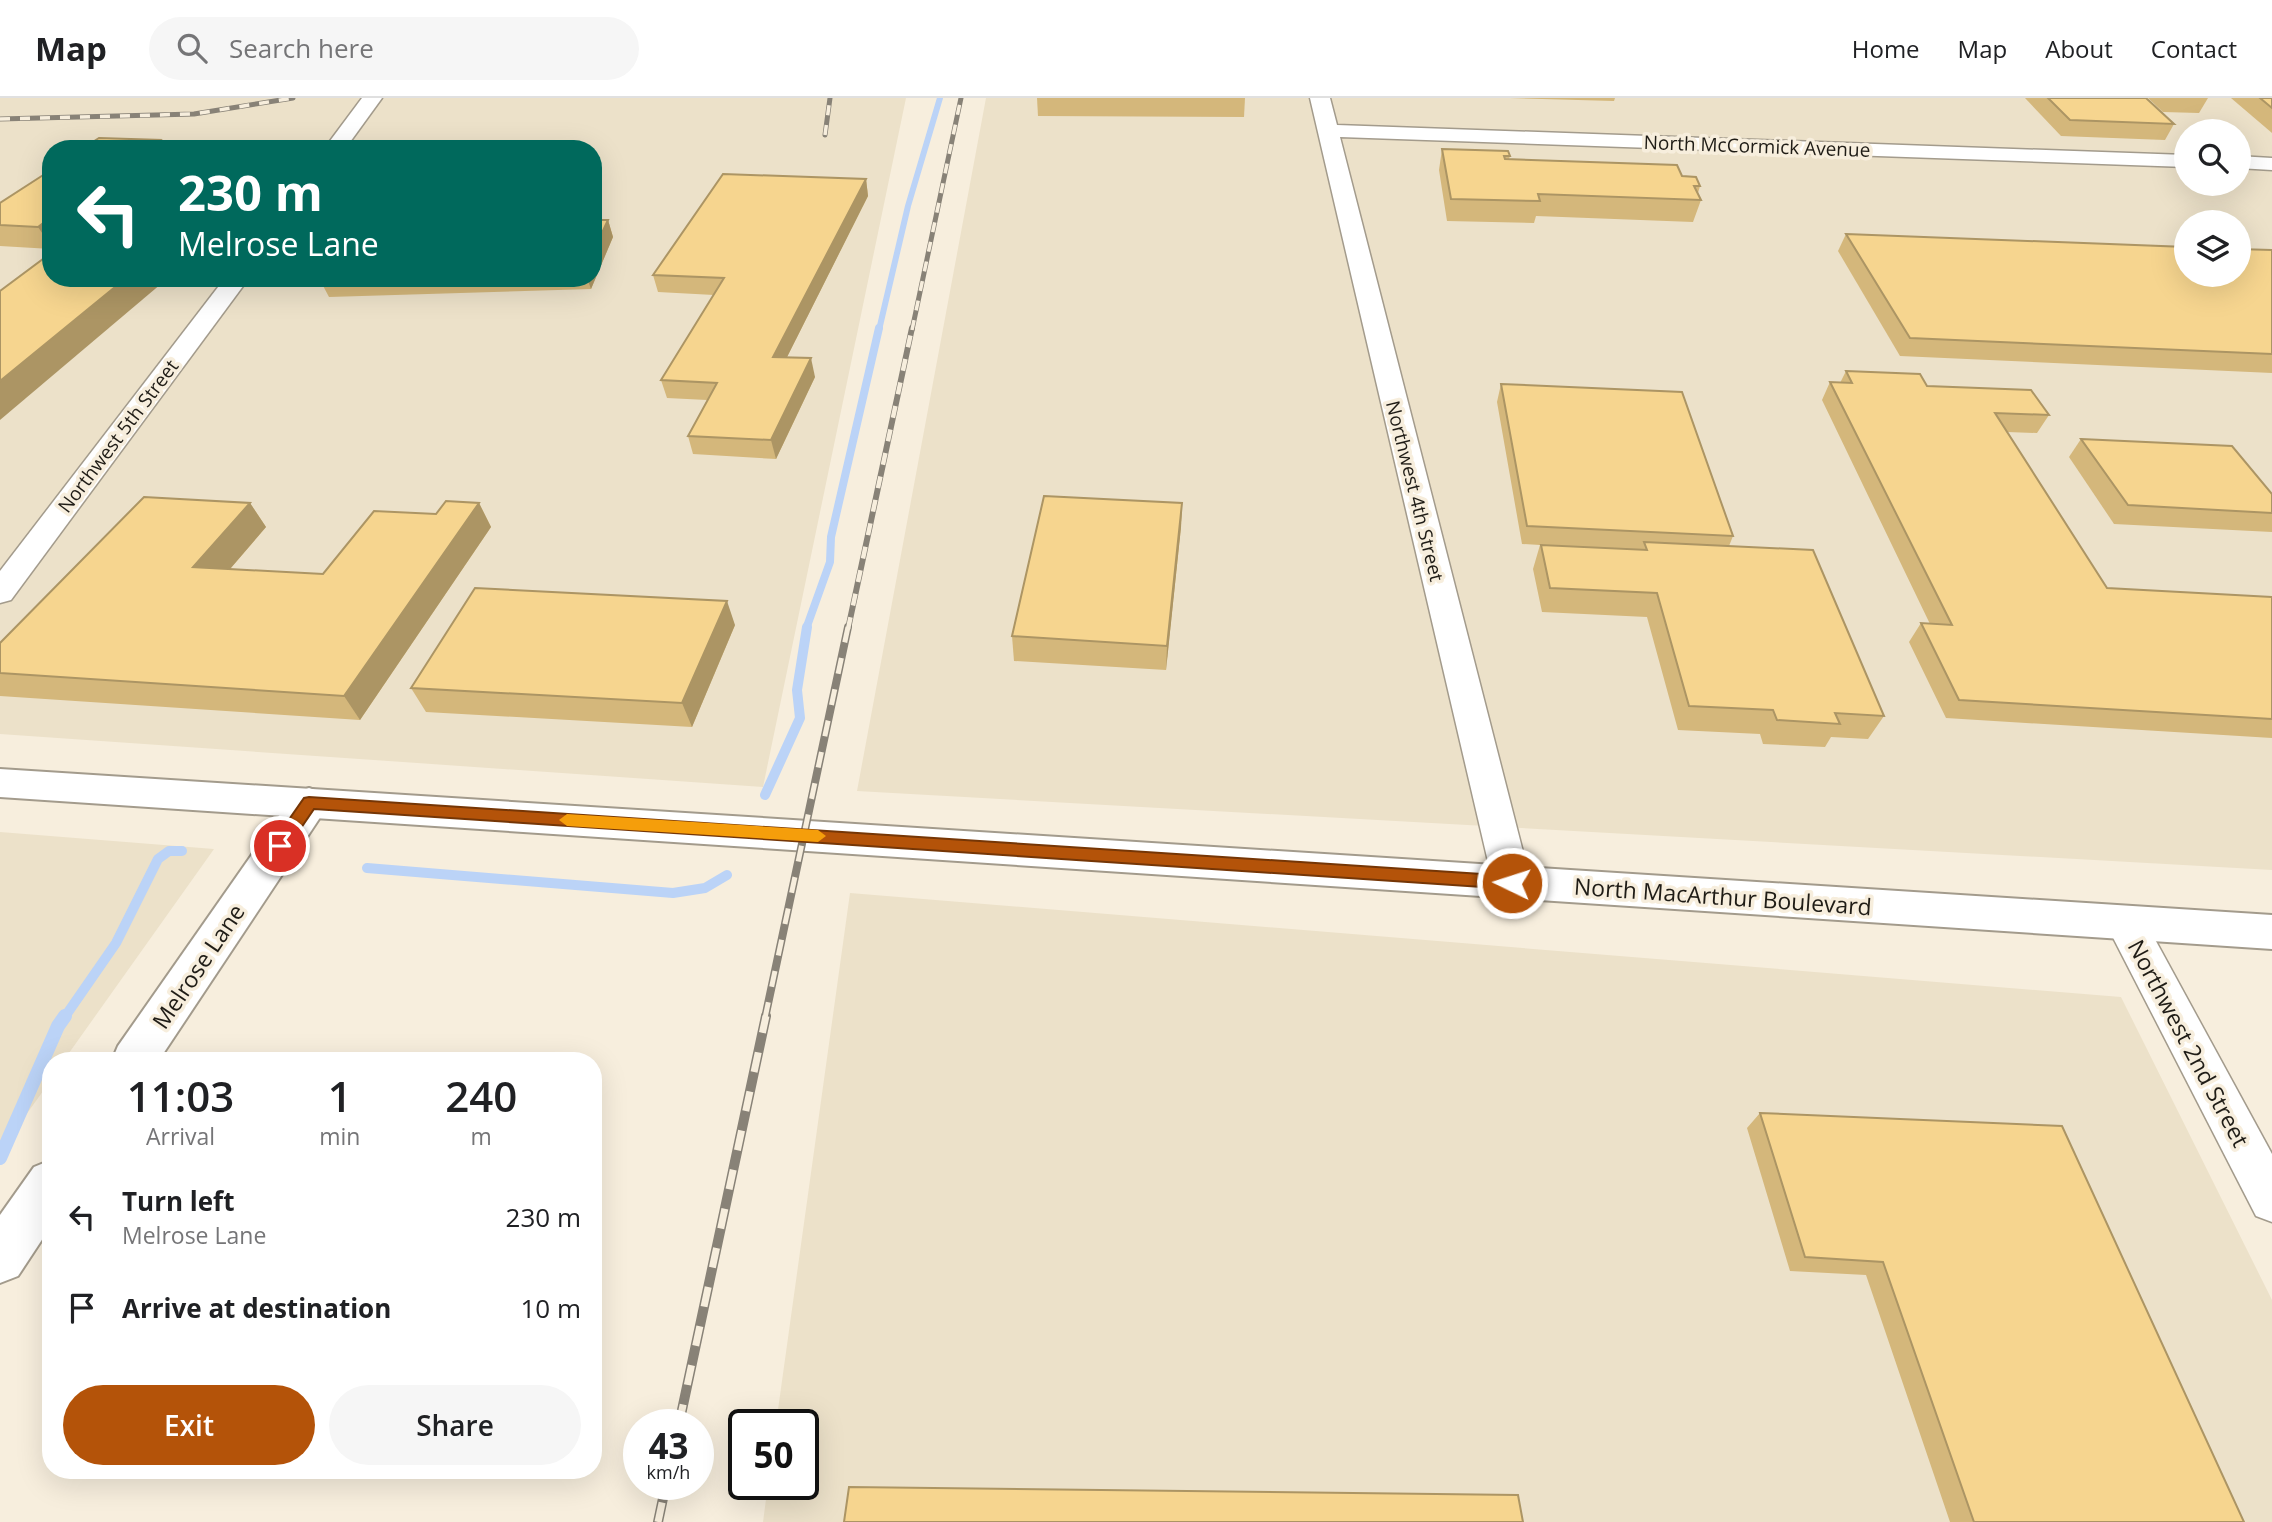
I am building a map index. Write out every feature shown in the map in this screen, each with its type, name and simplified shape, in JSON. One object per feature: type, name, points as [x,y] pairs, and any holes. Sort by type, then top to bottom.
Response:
[{"type":"main road","name":"North MacArthur Boulevard","points":[[0,783],[2272,932]]},
{"type":"main road","name":"Melrose Lane","points":[[139,1052],[309,803]]},
{"type":"main road","points":[[0,1258],[42,1196]]},
{"type":"street","points":[[341,140],[372,98]]},
{"type":"street","name":"Northwest 4th Street","points":[[1320,98],[1512,883]]},
{"type":"street","name":"North McCormick Avenue","points":[[1328,131],[2174,161]]},
{"type":"street","points":[[2251,163],[2272,164]]},
{"type":"street","name":"Northwest 5th Street","points":[[0,593],[230,287]]},
{"type":"street","name":"Northwest 2nd Street","points":[[2125,922],[2272,1200]]},
{"type":"shaded area","points":[[0,98],[906,98],[763,787],[0,734]]},
{"type":"shaded area","points":[[986,98],[2272,98],[2272,870],[857,791]]},
{"type":"shaded area","points":[[0,832],[214,849],[70,1052],[42,1052],[42,1093],[0,1151]]},
{"type":"shaded area","points":[[850,893],[2121,997],[2272,1300],[2272,1522],[763,1522],[766,1500],[819,1500],[819,1409],[778,1409]]},
{"type":"building","points":[[2048,98],[2146,98],[2174,124],[2070,120]]},
{"type":"building","points":[[2260,98],[2272,98],[2272,108]]},
{"type":"building","points":[[99,138],[160,140],[96,140]]},
{"type":"building","points":[[1442,149],[1508,151],[1510,156],[1504,156],[1505,159],[1677,165],[1682,176],[1696,177],[1700,186],[1694,186],[1701,200],[1538,194],[1540,201],[1451,199]]},
{"type":"building","points":[[723,174],[866,179],[773,357],[811,358],[771,440],[688,436],[717,383],[661,380],[724,278],[653,275]]},
{"type":"building","points":[[42,176],[42,224],[38,227],[0,225],[0,203]]},
{"type":"building","points":[[602,220],[608,220],[602,233]]},
{"type":"building","points":[[1846,234],[2174,247],[2174,287],[2251,287],[2251,249],[2272,250],[2272,354],[1910,338]]},
{"type":"building","points":[[42,260],[42,287],[115,287],[0,381],[0,291]]},
{"type":"building","points":[[1846,371],[1920,374],[1927,386],[2031,390],[2049,415],[1995,413],[2107,588],[2272,597],[2272,719],[1959,700],[1921,623],[1952,625],[1830,382],[1852,383]]},
{"type":"building","points":[[1501,384],[1682,392],[1733,536],[1527,526]]},
{"type":"building","points":[[2081,439],[2232,446],[2272,494],[2272,513],[2128,505]]},
{"type":"building","points":[[1044,496],[1182,503],[1167,646],[1012,636]]},
{"type":"building","points":[[144,497],[250,503],[193,567],[323,574],[374,511],[436,514],[446,501],[479,503],[344,696],[0,673],[0,643]]},
{"type":"building","points":[[1644,542],[1813,550],[1884,716],[1835,713],[1840,724],[1777,720],[1773,710],[1689,706],[1657,593],[1550,588],[1541,545],[1647,550]]},
{"type":"building","points":[[475,588],[727,601],[682,703],[411,688]]},
{"type":"building","points":[[1760,1113],[2062,1126],[2244,1522],[1974,1522],[1883,1262],[1805,1257]]},
{"type":"building","points":[[849,1487],[1518,1495],[1523,1522],[844,1522]]},
{"type":"waterway","points":[[879,330],[908,206],[940,98]]},
{"type":"waterway","points":[[806,629],[830,562],[831,537],[879,328]]},
{"type":"waterway","points":[[765,795],[800,718],[797,690],[807,627]]},
{"type":"waterway","points":[[64,1018],[116,943],[158,859],[169,851],[182,851]]},
{"type":"waterway","points":[[367,868],[673,893],[705,888],[727,875]]},
{"type":"waterway","points":[[47,1052],[65,1016]]},
{"type":"waterway","points":[[0,1158],[42,1062]]},
{"type":"railway","points":[[0,119],[194,114],[293,98]]},
{"type":"railway","points":[[825,135],[830,98]]},
{"type":"railway","points":[[912,330],[961,98]]},
{"type":"railway","points":[[848,629],[912,328]]},
{"type":"railway","points":[[765,1018],[848,627]]},
{"type":"railway","points":[[682,1409],[766,1016]]},
{"type":"railway","points":[[658,1522],[663,1500]]},
{"type":"slow traffic","points":[[567,820],[818,836]]},
{"type":"route","points":[[280,846],[309,803],[1512,883]]}]
